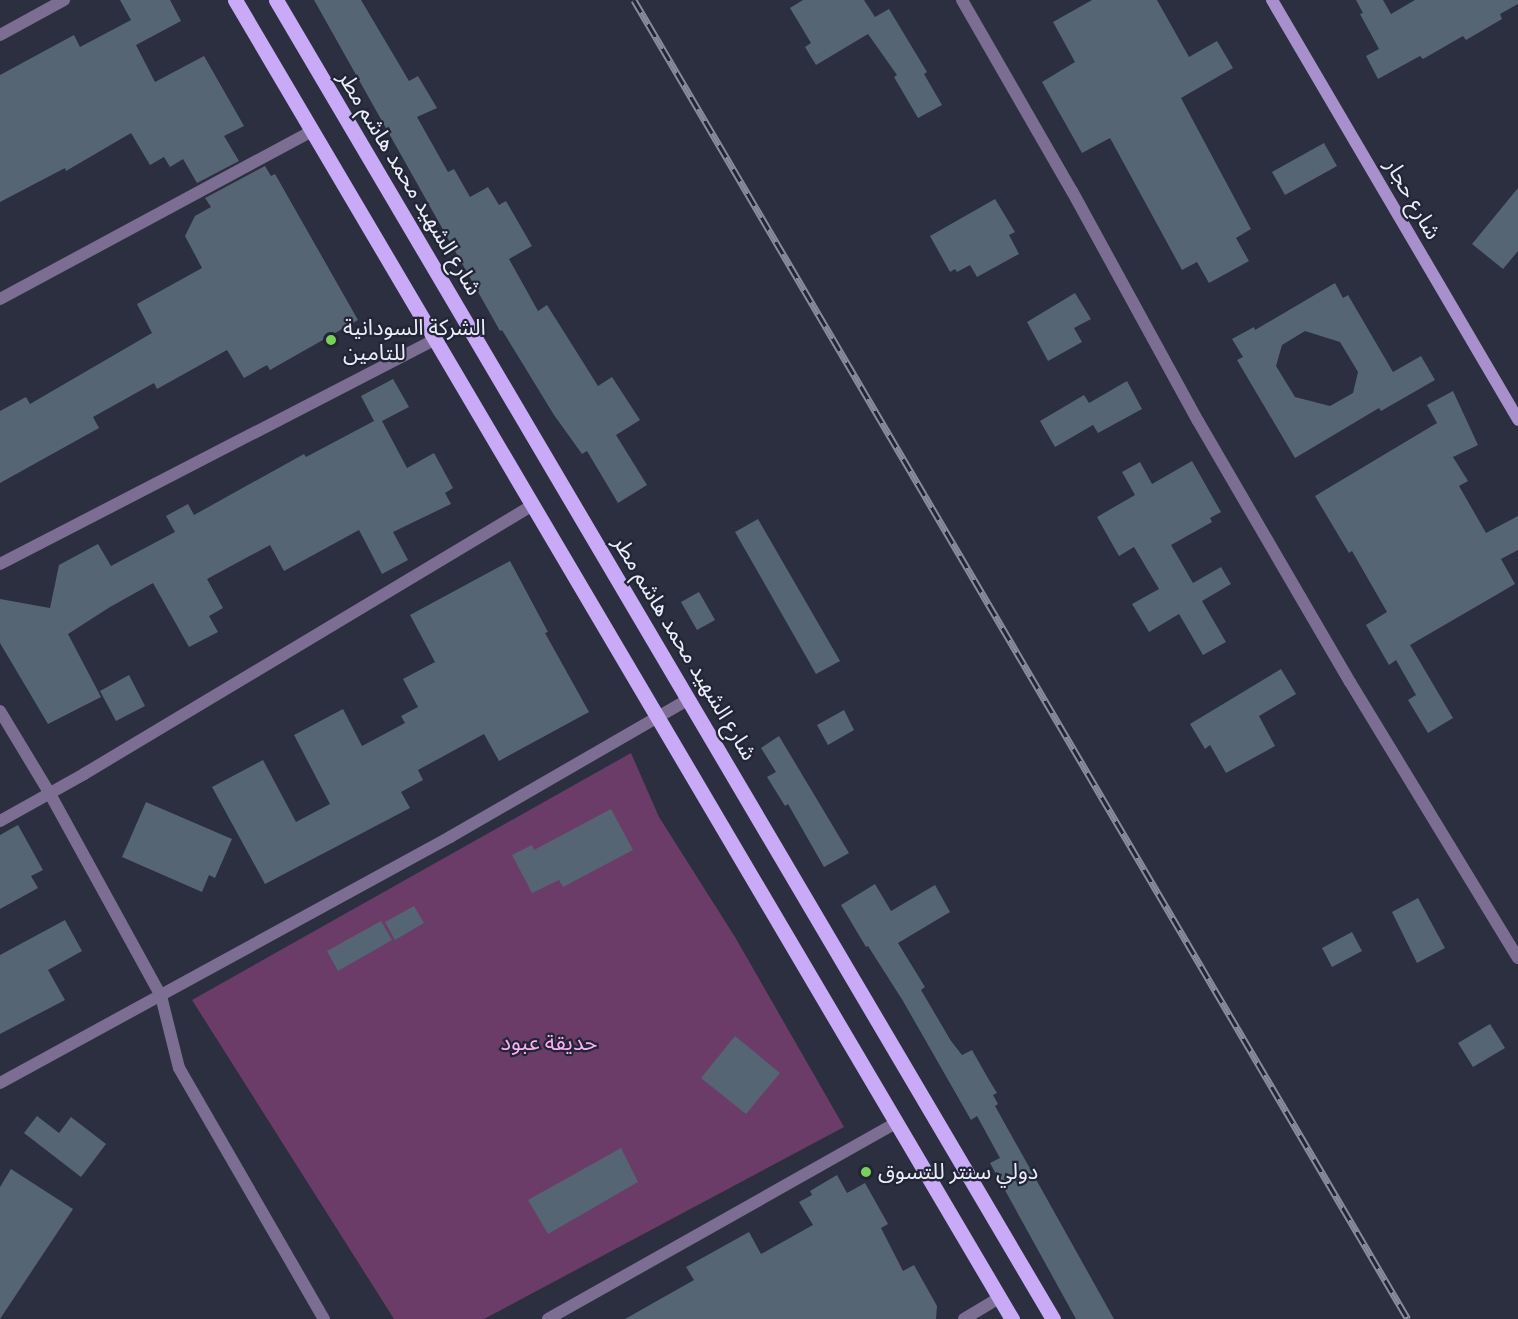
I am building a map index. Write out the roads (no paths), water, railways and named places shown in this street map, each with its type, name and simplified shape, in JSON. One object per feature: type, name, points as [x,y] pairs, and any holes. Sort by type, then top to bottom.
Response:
[{"type":"main road","points":[[235,0],[1012,1319]]},
{"type":"main road","name":"شارع الشهيد محمد هاشم مطر","points":[[276,0],[1053,1319]]},
{"type":"street","points":[[0,34],[64,0]]},
{"type":"street","points":[[962,0],[1078,201],[1198,421],[1350,682],[1518,958]]},
{"type":"street","name":"شارع حجار","points":[[1272,0],[1518,420]]},
{"type":"street","points":[[0,299],[312,131]]},
{"type":"street","points":[[0,564],[435,339]]},
{"type":"street","points":[[0,821],[50,794],[533,505]]},
{"type":"street","points":[[0,1083],[450,837],[689,699]]},
{"type":"street","points":[[0,711],[50,794],[161,996],[179,1068],[324,1319]]},
{"type":"street","points":[[548,1319],[897,1122]]},
{"type":"street","points":[[964,1319],[999,1298]]},
{"type":"railway","points":[[634,0],[1408,1319]]},
{"type":"place","name":"الشركة السودانية للتامين","points":[[331,340]]},
{"type":"place","name":"دولي سنتر للتسوق","points":[[866,1172]]},
{"type":"park label","name":"حديقة عبود","points":[[549,1043]]}]
